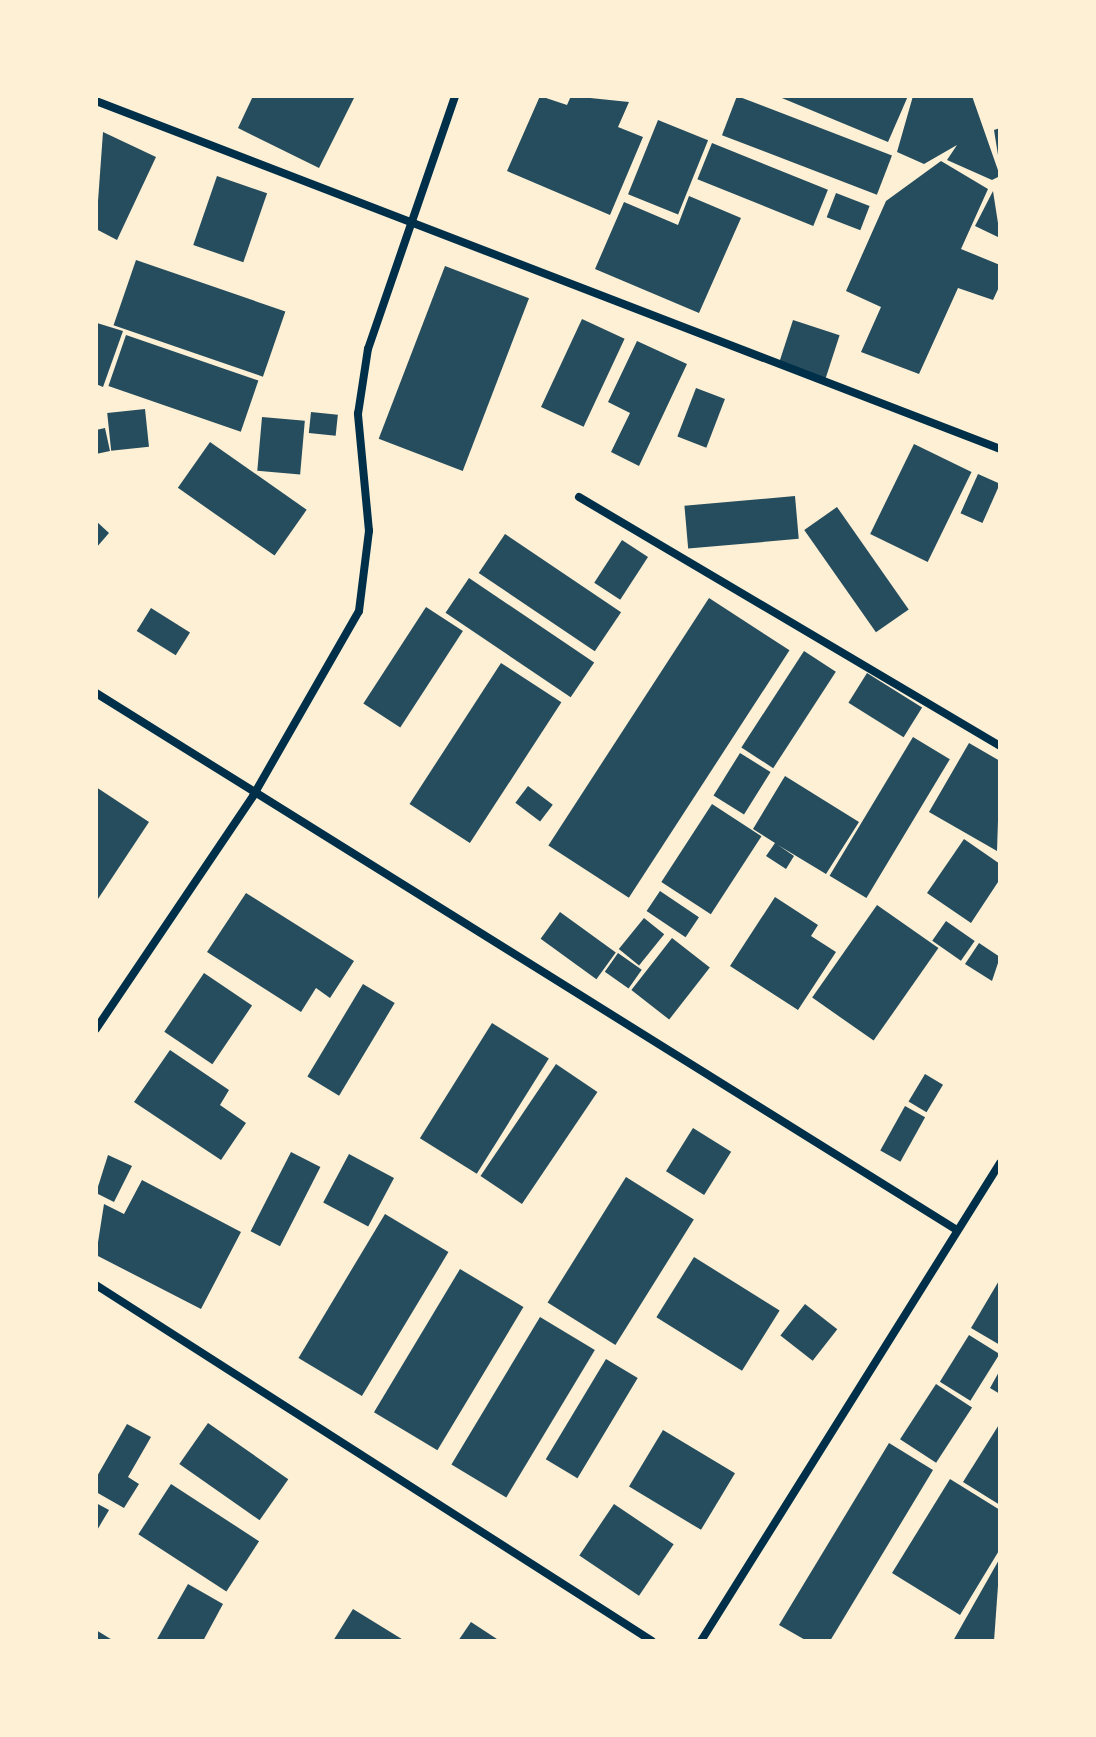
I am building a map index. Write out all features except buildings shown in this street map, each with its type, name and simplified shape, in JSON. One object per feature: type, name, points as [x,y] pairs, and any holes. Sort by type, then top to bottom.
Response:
[{"type":"street","points":[[96,1029],[253,796],[359,611],[369,531],[358,414],[368,349],[455,96]]},
{"type":"street","points":[[96,101],[408,227],[1000,449]]},
{"type":"street","points":[[579,497],[1000,746]]},
{"type":"street","points":[[96,693],[253,796],[955,1229]]},
{"type":"street","points":[[701,1641],[955,1229],[1000,1163]]},
{"type":"street","points":[[96,1285],[652,1641]]}]
